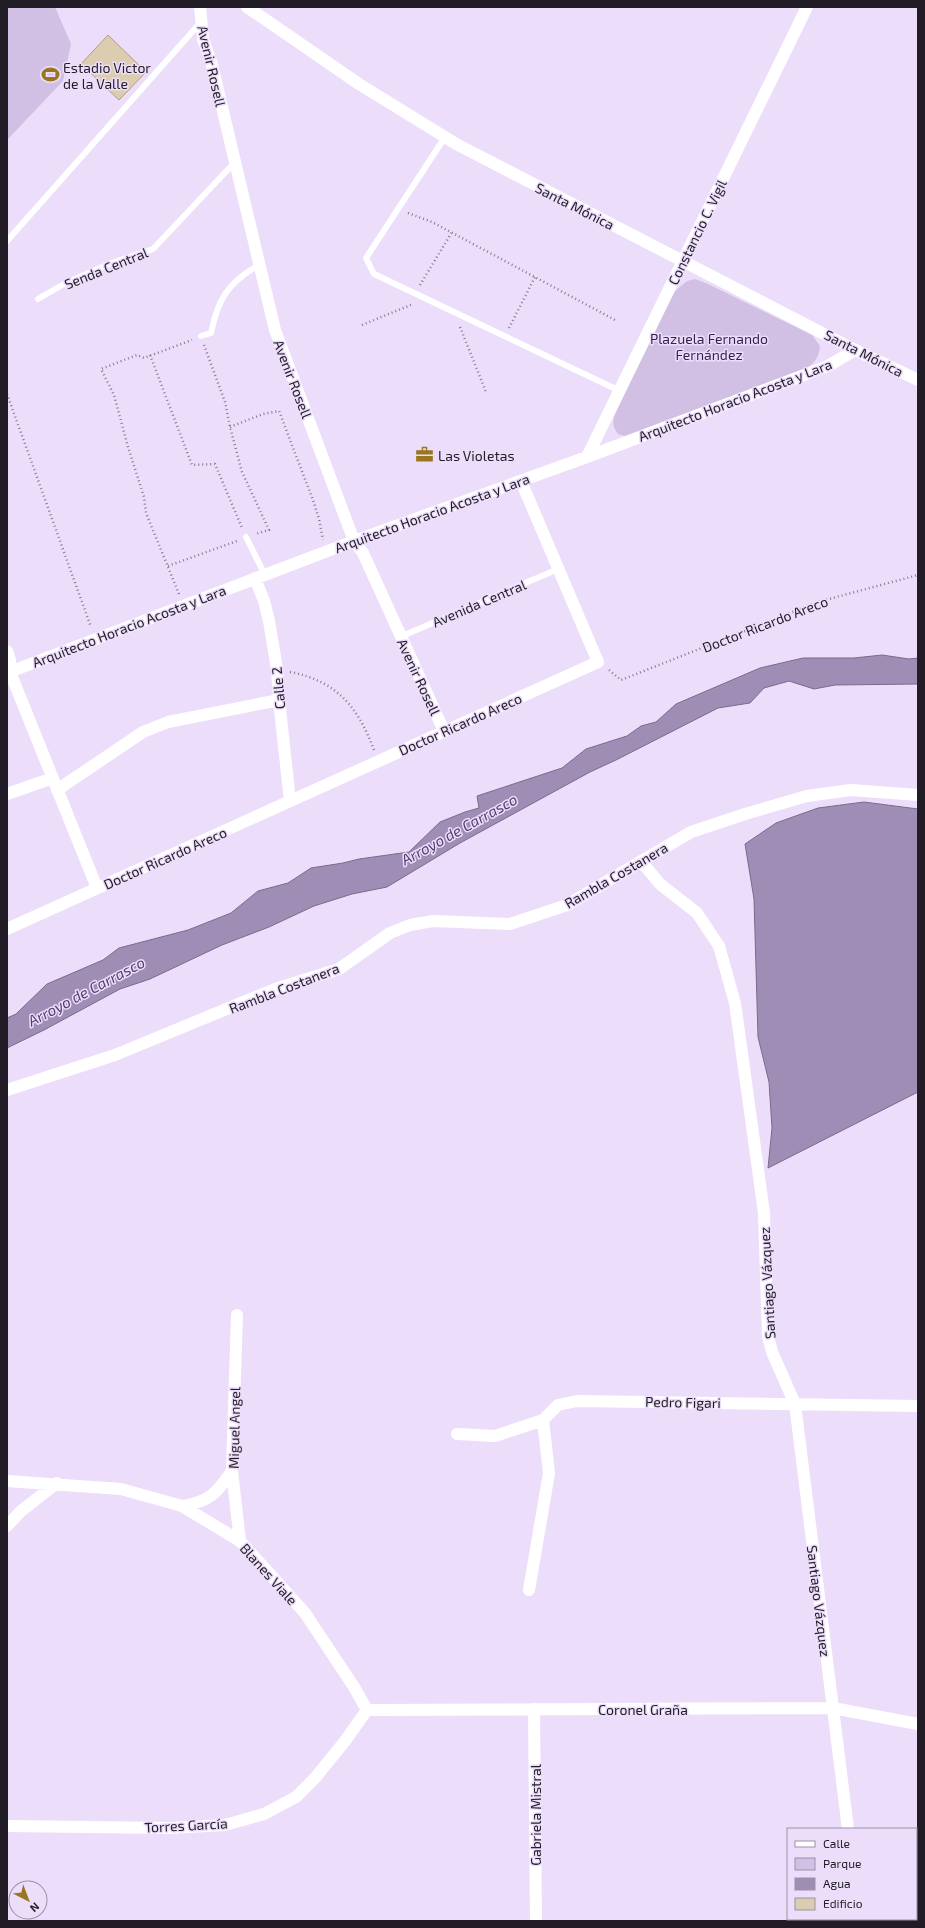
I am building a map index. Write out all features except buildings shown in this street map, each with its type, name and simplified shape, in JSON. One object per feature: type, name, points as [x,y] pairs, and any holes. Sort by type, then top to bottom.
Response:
[{"type":"street","name":"Avenir Rosell","points":[[200,7],[203,39],[212,65],[275,330],[354,541],[363,553],[444,731]]},
{"type":"street","name":"Santa Mónica","points":[[247,7],[359,84],[445,137],[504,170],[683,260],[855,350],[918,380]]},
{"type":"street","name":"Constancio C. Vigil","points":[[587,457],[807,7]]},
{"type":"street","name":"Arquitecto Horacio Acosta y Lara","points":[[8,672],[327,551],[587,457],[828,366],[855,350]]},
{"type":"street","points":[[522,481],[598,662]]},
{"type":"street","name":"Calle 2","points":[[260,577],[277,669],[290,801]]},
{"type":"street","points":[[7,651],[10,660],[8,672],[55,784],[96,888]]},
{"type":"street","name":"Doctor Ricardo Areco","points":[[7,929],[598,662]]},
{"type":"street","points":[[7,794],[55,784],[143,732],[168,722],[279,700]]},
{"type":"street","name":"Rambla Costanera","points":[[7,1090],[115,1055],[275,989],[338,969],[390,933],[410,925],[433,921],[510,924],[568,905],[691,832],[746,814],[807,796],[851,790],[918,795]]},
{"type":"street","name":"Santiago Vázquez","points":[[641,861],[660,884],[697,914],[719,946],[733,996],[764,1213],[768,1336],[772,1352],[795,1404],[848,1828]]},
{"type":"street","name":"Miguel Angel","points":[[237,1315],[232,1471],[240,1541]]},
{"type":"street","name":"Pedro Figari","points":[[457,1434],[495,1436],[543,1420],[558,1405],[577,1401],[918,1406]]},
{"type":"street","points":[[529,1590],[549,1472],[543,1420]]},
{"type":"street","points":[[182,1506],[199,1503],[211,1496],[221,1487],[232,1471]]},
{"type":"street","name":"Blanes Viale","points":[[7,1481],[57,1483],[120,1489],[182,1506],[240,1541],[304,1613],[354,1687],[367,1710]]},
{"type":"street","points":[[7,1526],[21,1511],[57,1483]]},
{"type":"street","name":"Coronel Graña","points":[[367,1710],[833,1708],[918,1724]]},
{"type":"street","name":"Gabriela Mistral","points":[[534,1709],[536,1921]]},
{"type":"street","name":"Torres García","points":[[7,1826],[170,1828],[225,1825],[264,1814],[296,1797],[315,1778],[345,1741],[367,1710]]},
{"type":"lane","points":[[7,241],[201,22]]},
{"type":"lane","points":[[445,137],[366,258],[374,274],[620,391]]},
{"type":"lane","name":"Senda Central","points":[[38,299],[64,284],[109,264],[153,249],[235,162]]},
{"type":"lane","points":[[201,336],[211,333],[215,312],[224,295],[241,275],[259,265]]},
{"type":"lane","points":[[246,537],[260,577]]},
{"type":"lane","name":"Avenida Central","points":[[400,637],[558,569]]},
{"type":"path","points":[[397,211],[413,213],[452,232],[617,321]]},
{"type":"path","points":[[416,293],[452,232]]},
{"type":"path","points":[[505,336],[535,277]]},
{"type":"path","points":[[362,325],[427,298]]},
{"type":"path","points":[[454,312],[486,392]]},
{"type":"path","points":[[168,566],[269,530],[242,472],[230,427],[224,396],[201,336],[144,358],[137,355],[101,369],[114,395],[128,447],[144,497],[146,513],[184,606]]},
{"type":"path","points":[[150,355],[192,465],[215,464],[246,537]]},
{"type":"path","points":[[7,394],[95,639]]},
{"type":"path","points":[[230,427],[263,414],[280,410],[315,506],[321,534],[327,551]]},
{"type":"path","name":"Doctor Ricardo Areco","points":[[598,662],[621,680],[818,602],[918,575]]},
{"type":"path","points":[[277,669],[307,675],[328,684],[350,704],[365,726],[378,761]]},
{"type":"green space","name":"Estadio Victor de la Valle","points":[[7,7],[55,7],[71,44],[63,81],[7,140]]},
{"type":"green space","name":"Plazuela Fernando Fernández","points":[[695,279],[812,335],[820,346],[819,353],[814,362],[805,369],[625,436],[618,434],[614,425],[615,414],[674,292],[687,281]]},
{"type":"water","name":"Arroyo de Carrasco","points":[[882,655],[909,659],[918,658],[918,684],[835,685],[814,689],[789,681],[764,688],[750,703],[718,708],[590,772],[460,843],[387,887],[352,894],[314,906],[269,927],[222,945],[150,979],[120,989],[7,1048],[7,1018],[16,1014],[47,984],[103,960],[119,948],[188,930],[231,913],[258,891],[288,883],[311,868],[409,852],[440,822],[479,808],[477,796],[562,768],[586,749],[627,736],[641,726],[656,722],[676,704],[760,668],[803,658],[854,658]]},
{"type":"water","points":[[864,802],[918,809],[918,1092],[768,1168],[772,1128],[769,1082],[758,1037],[754,899],[745,844],[776,823],[818,808]]},
{"type":"place","name":"Estadio Victor de la Valle","points":[[50,75]]},
{"type":"place","name":"Las Violetas","points":[[425,455]]}]
